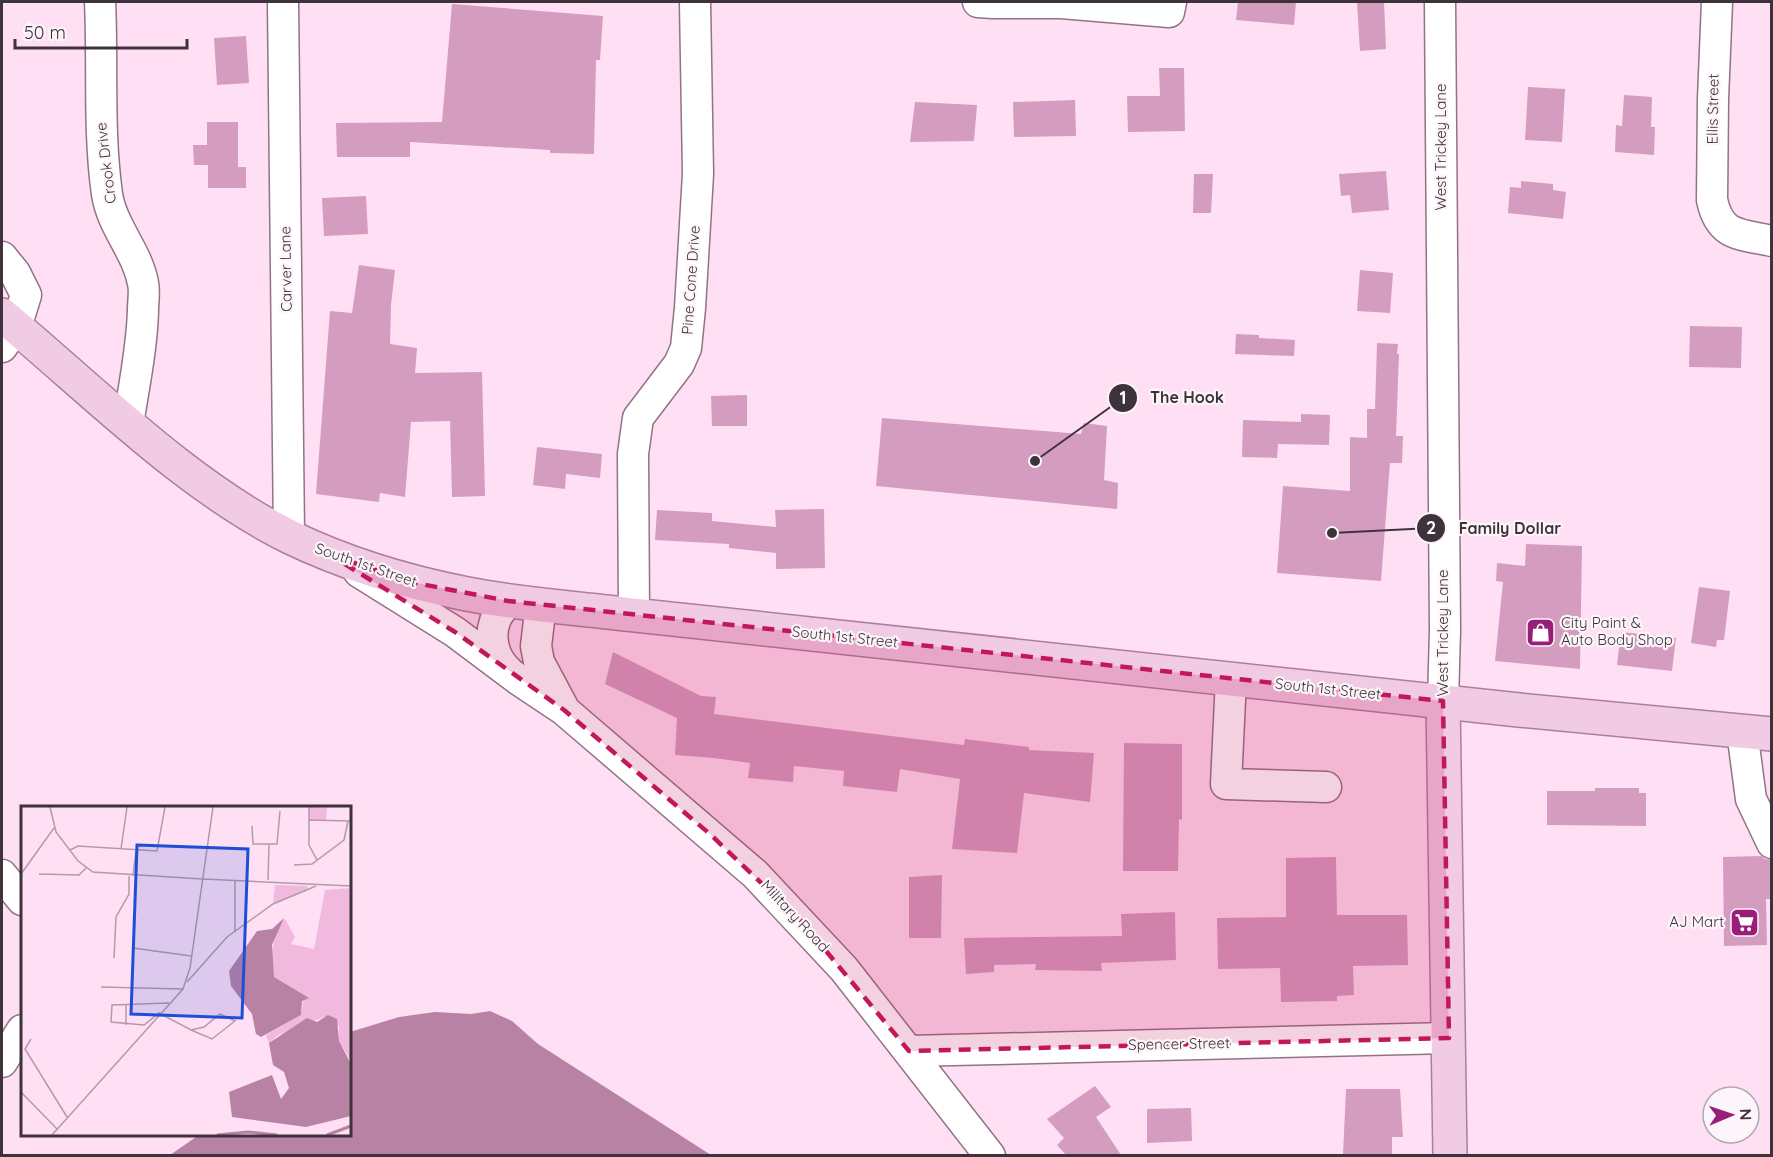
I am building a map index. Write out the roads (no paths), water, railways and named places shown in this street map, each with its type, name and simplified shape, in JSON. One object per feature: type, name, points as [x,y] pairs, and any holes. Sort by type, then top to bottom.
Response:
[{"type":"main road","name":"South 1st Street","points":[[6,330],[181,467],[240,508],[289,536],[330,555],[416,583],[468,595],[1231,679],[1757,733]]},
{"type":"main road","name":"West Trickey Lane","points":[[1443,701],[1450,1155]]},
{"type":"street","name":"Crook Drive","points":[[100,2],[102,45],[100,122],[107,196],[116,225],[133,253],[143,283],[142,331],[128,424]]},
{"type":"street","name":"Carver Lane","points":[[283,2],[289,536]]},
{"type":"street","name":"Pine Cone Drive","points":[[634,615],[633,454],[638,418],[679,364],[686,348],[690,308],[698,174],[695,2]]},
{"type":"street","points":[[978,2],[1061,3],[1169,12],[1171,2]]},
{"type":"street","name":"West Trickey Lane","points":[[1440,2],[1443,701]]},
{"type":"street","name":"Ellis Street","points":[[1717,2],[1712,189],[1715,216],[1719,223],[1733,232],[1772,241]]},
{"type":"street","points":[[2,257],[15,273],[26,295],[6,330]]},
{"type":"street","name":"Military Road","points":[[330,555],[455,632],[564,710],[755,874],[844,969],[990,1155]]},
{"type":"street","name":"Military Road","points":[[508,600],[495,622],[493,649],[500,663],[519,680]]},
{"type":"street","name":"Military Road","points":[[541,604],[536,646],[539,662],[564,710]]},
{"type":"street","points":[[1231,679],[1226,784],[1326,787]]},
{"type":"street","points":[[1757,733],[1750,799],[1772,843]]},
{"type":"street","points":[[2,875],[21,899]]},
{"type":"street","points":[[2,1062],[21,1032]]},
{"type":"street","name":"Spencer Street","points":[[909,1051],[1449,1038]]},
{"type":"place","name":"The Hook","points":[[1035,461]]},
{"type":"place","name":"Family Dollar","points":[[1332,533]]},
{"type":"place","name":"City Paint & Auto Body Shop","points":[[1540,632]]},
{"type":"place","name":"AJ Mart","points":[[1745,922]]}]
